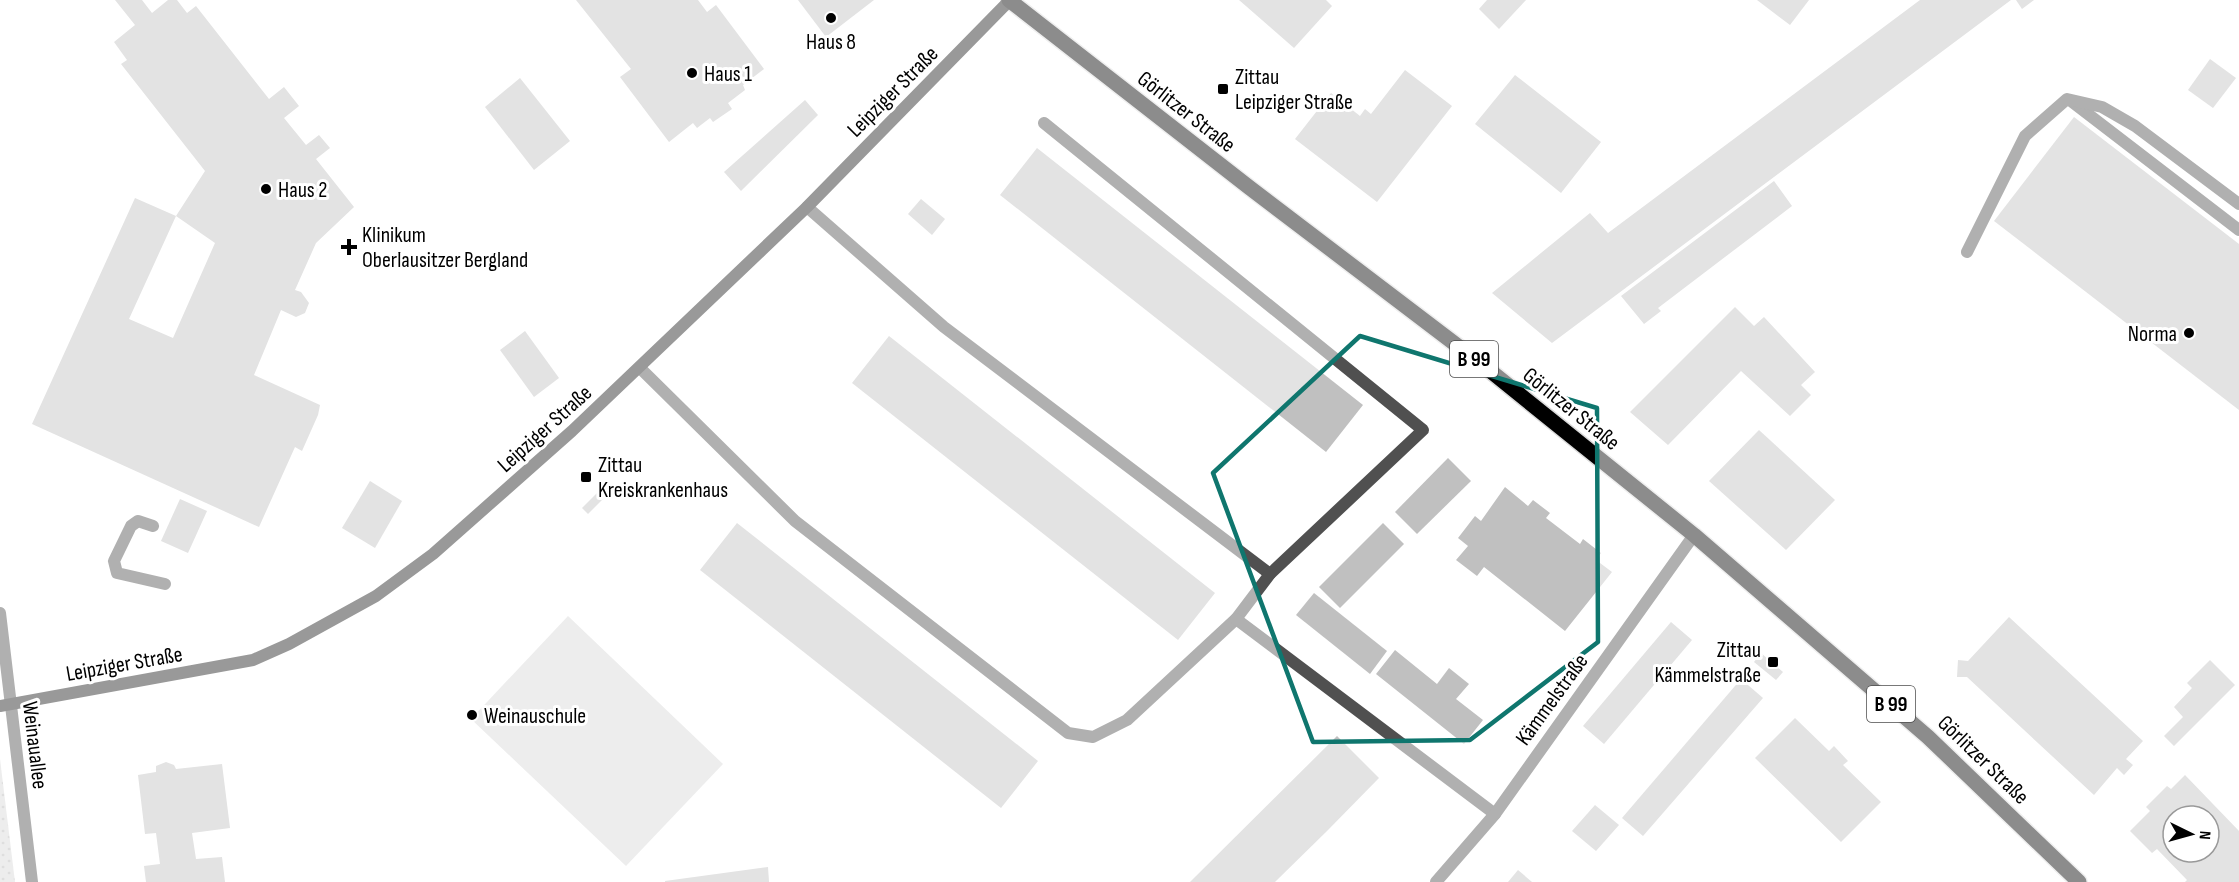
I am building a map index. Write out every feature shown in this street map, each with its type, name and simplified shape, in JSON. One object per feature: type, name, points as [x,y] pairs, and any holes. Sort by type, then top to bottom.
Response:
[{"type":"main road","name":"Leipziger Straße","points":[[5,705],[253,660],[289,644],[376,596],[433,554],[552,450],[640,368],[807,207],[1010,0]]},
{"type":"main road","name":"Görlitzer Straße","points":[[1010,0],[1250,188],[1488,369],[1694,535],[1928,737],[2079,882]]},
{"type":"street","points":[[2067,99],[2102,107],[2135,126],[2239,204]]},
{"type":"street","points":[[2067,99],[2239,230]]},
{"type":"street","points":[[1968,252],[2025,136],[2067,99]]},
{"type":"street","points":[[640,368],[795,521],[1068,733],[1093,737],[1127,720],[1236,620],[1270,574],[1423,430],[1044,123]]},
{"type":"street","points":[[807,207],[944,327],[1270,574]]},
{"type":"street","points":[[153,526],[138,521],[131,526],[114,561],[117,573],[165,584]]},
{"type":"street","name":"Kämmelstraße","points":[[1436,882],[1495,814],[1694,535]]},
{"type":"street","name":"Weinauallee","points":[[0,614],[5,705],[32,882]]},
{"type":"street","points":[[1236,620],[1495,814]]},
{"type":"highlighted area","points":[[1360,336],[1597,408],[1598,642],[1470,740],[1313,742],[1213,473]]},
{"type":"shaded area","points":[[568,616],[723,764],[626,866],[471,719]]},
{"type":"shaded area","points":[[0,759],[15,882],[0,882]]},
{"type":"building","points":[[115,0],[142,0],[152,13],[168,0],[177,0],[187,13],[196,6],[269,99],[284,87],[299,106],[284,118],[306,145],[319,135],[330,148],[316,159],[354,207],[316,243],[295,290],[301,292],[309,303],[305,313],[296,317],[281,310],[254,375],[320,405],[302,451],[295,447],[259,527],[32,424],[135,198],[176,216],[205,171],[121,64],[127,60],[114,42],[135,25]],"holes":[[[176,216],[215,243],[173,338],[129,319]]]},
{"type":"building","name":"Haus 1","points":[[576,0],[698,0],[707,12],[716,5],[764,69],[743,85],[745,90],[728,103],[732,109],[713,122],[710,118],[697,128],[693,123],[669,142],[620,77],[631,69]]},
{"type":"building","name":"Haus 8","points":[[798,0],[874,0],[826,37]]},
{"type":"building","points":[[1239,0],[1326,0],[1332,6],[1294,48]]},
{"type":"building","points":[[1487,0],[1526,0],[1499,29],[1479,9]]},
{"type":"building","points":[[1757,0],[1809,0],[1790,25]]},
{"type":"building","points":[[1920,0],[2011,0],[1552,343],[1492,293],[1590,213],[1608,233]]},
{"type":"building","points":[[2016,0],[2034,0],[2022,9]]},
{"type":"building","points":[[2210,59],[2236,78],[2213,108],[2188,90]]},
{"type":"building","points":[[1405,70],[1452,106],[1377,202],[1295,139],[1331,93],[1360,116],[1365,109],[1371,114]]},
{"type":"building","points":[[1515,75],[1601,142],[1561,193],[1475,124]]},
{"type":"building","points":[[520,78],[570,141],[534,170],[485,107]]},
{"type":"building","points":[[805,100],[818,115],[741,191],[724,172]]},
{"type":"building","name":"Norma","points":[[2074,117],[2239,244],[2239,410],[1994,221]]},
{"type":"building","points":[[1037,148],[1363,405],[1326,452],[1000,195]]},
{"type":"building","points":[[1774,181],[1792,206],[1658,308],[1661,311],[1644,324],[1621,296]]},
{"type":"building","points":[[921,199],[945,219],[932,235],[908,214]]},
{"type":"building","points":[[1735,307],[1754,326],[1764,317],[1815,372],[1801,385],[1811,395],[1790,416],[1741,371],[1668,445],[1630,412]]},
{"type":"building","points":[[525,331],[559,378],[534,397],[500,350]]},
{"type":"building","points":[[889,336],[1215,593],[1178,640],[852,383]]},
{"type":"building","points":[[1759,430],[1835,500],[1786,550],[1709,481]]},
{"type":"building","points":[[1448,458],[1471,481],[1417,534],[1395,512]]},
{"type":"building","points":[[370,481],[402,501],[375,548],[342,528]]},
{"type":"building","points":[[1505,487],[1528,506],[1533,500],[1550,513],[1546,518],[1580,544],[1583,539],[1601,553],[1596,560],[1612,572],[1565,631],[1484,567],[1477,576],[1456,560],[1468,546],[1458,538],[1475,516],[1481,521]]},
{"type":"building","points":[[601,489],[607,495],[588,514],[582,508]]},
{"type":"building","points":[[180,499],[207,511],[188,553],[161,541]]},
{"type":"building","points":[[737,523],[1038,761],[1001,808],[700,570]]},
{"type":"building","points":[[1383,523],[1404,544],[1340,608],[1319,587]]},
{"type":"building","points":[[1314,593],[1387,651],[1370,674],[1296,615]]},
{"type":"building","points":[[2009,617],[2143,741],[2126,759],[2133,765],[2124,775],[2117,768],[2094,795],[1967,677],[1957,677],[1958,660],[1968,661]]},
{"type":"building","points":[[1671,622],[1692,640],[1604,744],[1583,726]]},
{"type":"building","points":[[1395,650],[1437,684],[1449,668],[1469,684],[1456,699],[1483,720],[1464,744],[1376,674]]},
{"type":"building","points":[[1761,653],[1783,672],[1776,680],[1754,662]]},
{"type":"building","points":[[2210,660],[2235,685],[2174,746],[2164,736],[2183,717],[2174,707],[2192,688],[2187,683]]},
{"type":"building","points":[[1741,679],[1763,698],[1643,836],[1622,818]]},
{"type":"building","points":[[1795,718],[1829,751],[1834,746],[1848,761],[1843,765],[1881,802],[1841,842],[1755,758]]},
{"type":"building","points":[[1337,736],[1379,778],[1327,831],[1275,882],[1190,882]]},
{"type":"building","points":[[166,762],[174,765],[176,769],[222,764],[230,828],[192,833],[196,859],[222,857],[225,882],[146,882],[144,866],[160,864],[156,833],[145,834],[138,775],[156,772],[156,766]]},
{"type":"building","points":[[2185,775],[2213,804],[2161,804],[2161,853],[2157,849],[2152,853],[2130,831],[2150,811],[2146,807],[2167,786],[2171,789]]},
{"type":"building","points":[[1595,805],[1619,825],[1596,851],[1572,831]]},
{"type":"building","points":[[2221,812],[2239,831],[2239,882],[2185,882],[2187,880],[2172,864],[2221,864]]},
{"type":"building","points":[[768,867],[769,882],[665,882],[665,881]]},
{"type":"building","points":[[1518,870],[1532,882],[1508,882]]},
{"type":"place","name":"Haus 8","points":[[831,18]]},
{"type":"place","name":"Haus 1","points":[[692,73]]},
{"type":"place","name":"Zittau Leipziger Straße","points":[[1223,89]]},
{"type":"place","name":"Haus 2","points":[[266,189]]},
{"type":"place","name":"Klinikum Oberlausitzer Bergland","points":[[349,247]]},
{"type":"place","name":"Norma","points":[[2189,333]]},
{"type":"place","name":"Zittau Kreiskrankenhaus","points":[[586,477]]},
{"type":"place","name":"Zittau Kämmelstraße","points":[[1773,662]]},
{"type":"place","name":"Weinauschule","points":[[472,715]]}]
